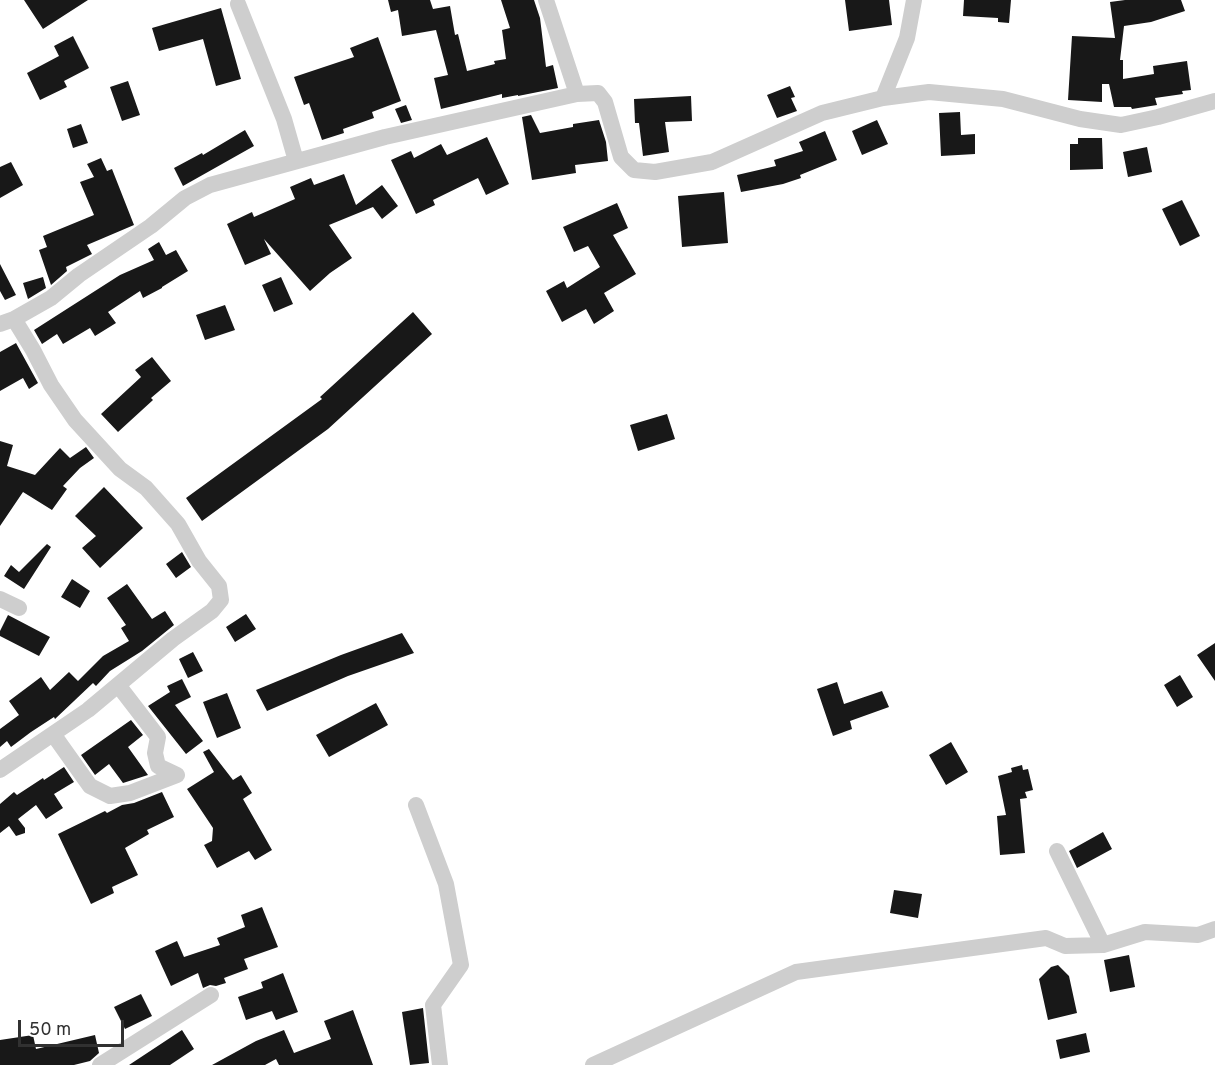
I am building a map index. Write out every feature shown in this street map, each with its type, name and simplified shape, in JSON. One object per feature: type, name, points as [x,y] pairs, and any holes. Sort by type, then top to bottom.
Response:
[{"type":"street","points":[[546,0],[577,94]]},
{"type":"street","points":[[883,98],[907,38],[914,0]]},
{"type":"street","points":[[238,4],[284,119],[296,161]]},
{"type":"street","points":[[0,770],[88,710],[173,639],[212,611],[221,600],[219,586],[199,561],[178,524],[146,488],[120,469],[75,420],[51,385],[33,350],[7,322],[51,298],[79,275],[151,226],[185,198],[210,185],[384,137],[577,94],[598,93],[605,102],[621,157],[634,170],[655,172],[712,162],[822,113],[883,98],[929,92],[1003,99],[1080,119],[1121,125],[1215,101]]},
{"type":"street","points":[[0,599],[20,608]]},
{"type":"street","points":[[53,734],[90,786],[110,796],[130,793],[177,775],[158,766],[155,753],[158,737],[118,685]]},
{"type":"street","points":[[416,805],[446,884],[461,965],[433,1005],[440,1065]]},
{"type":"street","points":[[1057,851],[1103,945]]},
{"type":"street","points":[[593,1065],[796,972],[1046,938],[1065,946],[1103,945],[1145,932],[1198,935],[1215,929]]},
{"type":"street","points":[[100,1065],[212,995]]},
{"type":"building","points":[[24,0],[88,0],[43,29]]},
{"type":"building","points":[[388,0],[430,0],[433,9],[450,6],[455,35],[458,34],[467,71],[506,59],[502,30],[510,28],[501,0],[534,0],[540,18],[546,67],[553,65],[558,88],[502,98],[502,94],[441,109],[434,78],[448,75],[436,30],[402,36],[398,10],[391,12]]},
{"type":"building","points":[[845,0],[889,0],[892,25],[849,31]]},
{"type":"building","points":[[964,0],[1011,0],[1009,23],[998,22],[998,18],[963,16]]},
{"type":"building","points":[[1181,0],[1185,11],[1151,22],[1124,26],[1120,60],[1123,60],[1123,79],[1154,74],[1153,66],[1187,61],[1191,90],[1182,91],[1183,94],[1155,98],[1157,105],[1132,109],[1131,107],[1114,107],[1109,84],[1102,84],[1102,102],[1068,100],[1072,36],[1115,38],[1110,2]]},
{"type":"building","points":[[221,8],[241,79],[216,86],[203,39],[159,51],[152,28]]},
{"type":"building","points":[[73,36],[89,68],[64,81],[67,87],[40,100],[27,73],[59,56],[54,46]]},
{"type":"building","points":[[378,37],[401,101],[372,112],[374,118],[343,129],[344,133],[322,140],[309,103],[304,105],[294,77],[354,57],[350,48]]},
{"type":"building","points":[[128,81],[140,115],[122,121],[110,87]]},
{"type":"building","points":[[790,86],[795,97],[791,98],[797,111],[777,118],[767,95]]},
{"type":"building","points":[[691,96],[692,121],[665,122],[669,152],[643,156],[639,123],[635,123],[634,99]]},
{"type":"building","points":[[406,105],[412,120],[401,123],[395,109]]},
{"type":"building","points":[[960,112],[961,135],[975,134],[975,154],[941,156],[939,113]]},
{"type":"building","points":[[531,115],[540,133],[599,120],[606,142],[608,161],[575,165],[576,173],[532,180],[522,117]]},
{"type":"building","points":[[877,120],[888,144],[862,155],[852,131]]},
{"type":"building","points":[[81,124],[88,143],[73,148],[67,129]]},
{"type":"building","points":[[245,130],[254,146],[183,186],[174,168],[202,153],[203,155]]},
{"type":"building","points":[[825,131],[837,160],[800,175],[801,178],[783,184],[741,192],[737,175],[776,166],[774,160],[803,151],[799,142]]},
{"type":"building","points":[[487,137],[509,184],[486,195],[478,178],[433,200],[435,205],[416,214],[391,160],[411,151],[414,158],[441,144],[447,155]]},
{"type":"building","points":[[1078,138],[1102,138],[1103,169],[1070,170],[1070,144],[1078,144]]},
{"type":"building","points":[[1147,147],[1152,172],[1128,177],[1123,152]]},
{"type":"building","points":[[101,158],[107,171],[112,169],[134,225],[87,245],[92,254],[66,267],[67,271],[51,285],[39,250],[47,247],[43,236],[94,215],[80,182],[94,177],[87,164]]},
{"type":"building","points":[[11,162],[23,185],[0,198],[0,167]]},
{"type":"building","points":[[344,174],[356,205],[382,185],[398,206],[382,219],[373,207],[329,225],[352,258],[310,291],[264,239],[271,254],[245,265],[227,224],[252,212],[254,217],[295,199],[290,187],[311,178],[314,185]]},
{"type":"building","points":[[724,192],[728,243],[682,247],[678,196]]},
{"type":"building","points":[[1182,200],[1200,236],[1180,246],[1162,209]]},
{"type":"building","points":[[617,203],[628,228],[613,235],[636,274],[604,293],[614,311],[594,324],[586,309],[562,322],[546,291],[564,281],[567,288],[600,267],[588,246],[574,252],[563,227]]},
{"type":"building","points":[[159,242],[166,255],[176,250],[188,271],[143,298],[140,291],[108,312],[116,323],[95,336],[90,328],[63,344],[57,334],[42,344],[34,330],[120,275],[154,260],[148,249]]},
{"type":"building","points":[[0,264],[16,295],[5,300],[0,291]]},
{"type":"building","points":[[43,277],[46,288],[28,299],[23,283]]},
{"type":"building","points":[[281,277],[293,304],[274,312],[262,285]]},
{"type":"building","points":[[225,305],[235,330],[205,340],[196,315]]},
{"type":"building","points":[[413,312],[432,334],[328,429],[202,521],[186,498],[322,399],[320,397]]},
{"type":"building","points":[[16,343],[38,383],[29,389],[23,378],[0,391],[0,352]]},
{"type":"building","points":[[152,357],[171,381],[118,432],[101,414],[141,377],[135,370]]},
{"type":"building","points":[[667,414],[675,439],[638,451],[630,425]]},
{"type":"building","points":[[0,441],[13,445],[7,466],[35,475],[60,448],[70,458],[86,447],[94,458],[80,468],[63,486],[67,489],[52,510],[23,492],[0,526]]},
{"type":"building","points":[[104,487],[143,528],[100,568],[82,548],[96,536],[75,516]]},
{"type":"building","points":[[47,544],[51,547],[24,589],[4,576],[11,565],[19,572]]},
{"type":"building","points":[[182,552],[191,567],[176,578],[166,564]]},
{"type":"building","points":[[72,579],[90,591],[80,608],[61,597]]},
{"type":"building","points":[[127,584],[152,619],[165,611],[174,625],[142,651],[110,671],[96,686],[93,683],[55,719],[54,717],[11,747],[7,741],[0,747],[0,729],[19,715],[9,701],[41,677],[50,690],[69,672],[78,681],[103,656],[129,641],[121,628],[126,625],[107,598]]},
{"type":"building","points":[[246,614],[256,629],[235,642],[226,627]]},
{"type":"building","points":[[8,615],[50,637],[39,656],[0,636]]},
{"type":"building","points":[[402,633],[414,653],[348,676],[267,711],[256,690],[341,655]]},
{"type":"building","points":[[1215,643],[1215,681],[1197,655]]},
{"type":"building","points":[[193,652],[203,671],[188,678],[179,659]]},
{"type":"building","points":[[1180,675],[1193,697],[1177,707],[1164,685]]},
{"type":"building","points":[[182,679],[191,697],[175,705],[203,741],[186,754],[148,706],[170,692],[167,686]]},
{"type":"building","points":[[837,682],[844,704],[882,691],[889,707],[850,721],[852,729],[833,736],[817,689]]},
{"type":"building","points":[[227,693],[241,728],[217,738],[203,702]]},
{"type":"building","points":[[376,703],[388,725],[329,757],[316,735]]},
{"type":"building","points":[[131,720],[143,735],[128,747],[148,775],[123,783],[109,764],[95,775],[81,755]]},
{"type":"building","points":[[951,742],[968,772],[946,785],[929,755]]},
{"type":"building","points":[[209,749],[233,780],[241,775],[252,793],[243,799],[272,850],[255,860],[249,851],[217,868],[204,845],[212,841],[213,828],[187,789],[214,772],[203,752]]},
{"type":"building","points":[[1022,765],[1023,770],[1028,769],[1033,790],[1025,792],[1027,798],[1020,799],[1025,853],[1000,855],[997,816],[1006,815],[998,776],[1012,772],[1011,768]]},
{"type":"building","points":[[64,767],[74,782],[54,794],[63,808],[46,819],[36,805],[18,819],[25,828],[25,833],[16,836],[9,826],[0,833],[0,804],[14,792],[17,795]]},
{"type":"building","points":[[162,792],[174,817],[147,830],[149,834],[125,848],[138,875],[112,887],[114,893],[91,904],[58,834],[105,811],[107,813],[122,805],[134,803]]},
{"type":"building","points":[[1103,832],[1112,849],[1077,868],[1069,851]]},
{"type":"building","points":[[894,890],[922,894],[918,918],[890,913]]},
{"type":"building","points":[[262,907],[278,947],[244,959],[248,969],[224,978],[226,983],[203,988],[198,973],[171,986],[155,951],[177,941],[184,957],[220,945],[217,938],[245,927],[241,915]]},
{"type":"building","points":[[1129,955],[1135,987],[1110,992],[1104,960]]},
{"type":"building","points":[[1058,965],[1069,976],[1077,1013],[1048,1020],[1039,979],[1051,967]]},
{"type":"building","points":[[283,973],[298,1012],[276,1020],[272,1011],[246,1020],[238,997],[263,988],[261,982]]},
{"type":"building","points":[[141,994],[152,1016],[125,1029],[114,1007]]},
{"type":"building","points":[[423,1008],[429,1063],[410,1065],[402,1012]]},
{"type":"building","points":[[353,1010],[373,1065],[279,1065],[276,1059],[265,1065],[212,1065],[256,1041],[284,1030],[294,1053],[331,1039],[324,1021]]},
{"type":"building","points":[[182,1030],[194,1049],[170,1065],[129,1065]]},
{"type":"building","points":[[1086,1033],[1090,1052],[1060,1059],[1056,1040]]},
{"type":"building","points":[[33,1035],[36,1049],[95,1035],[99,1053],[90,1061],[74,1065],[0,1065],[0,1040]]}]
